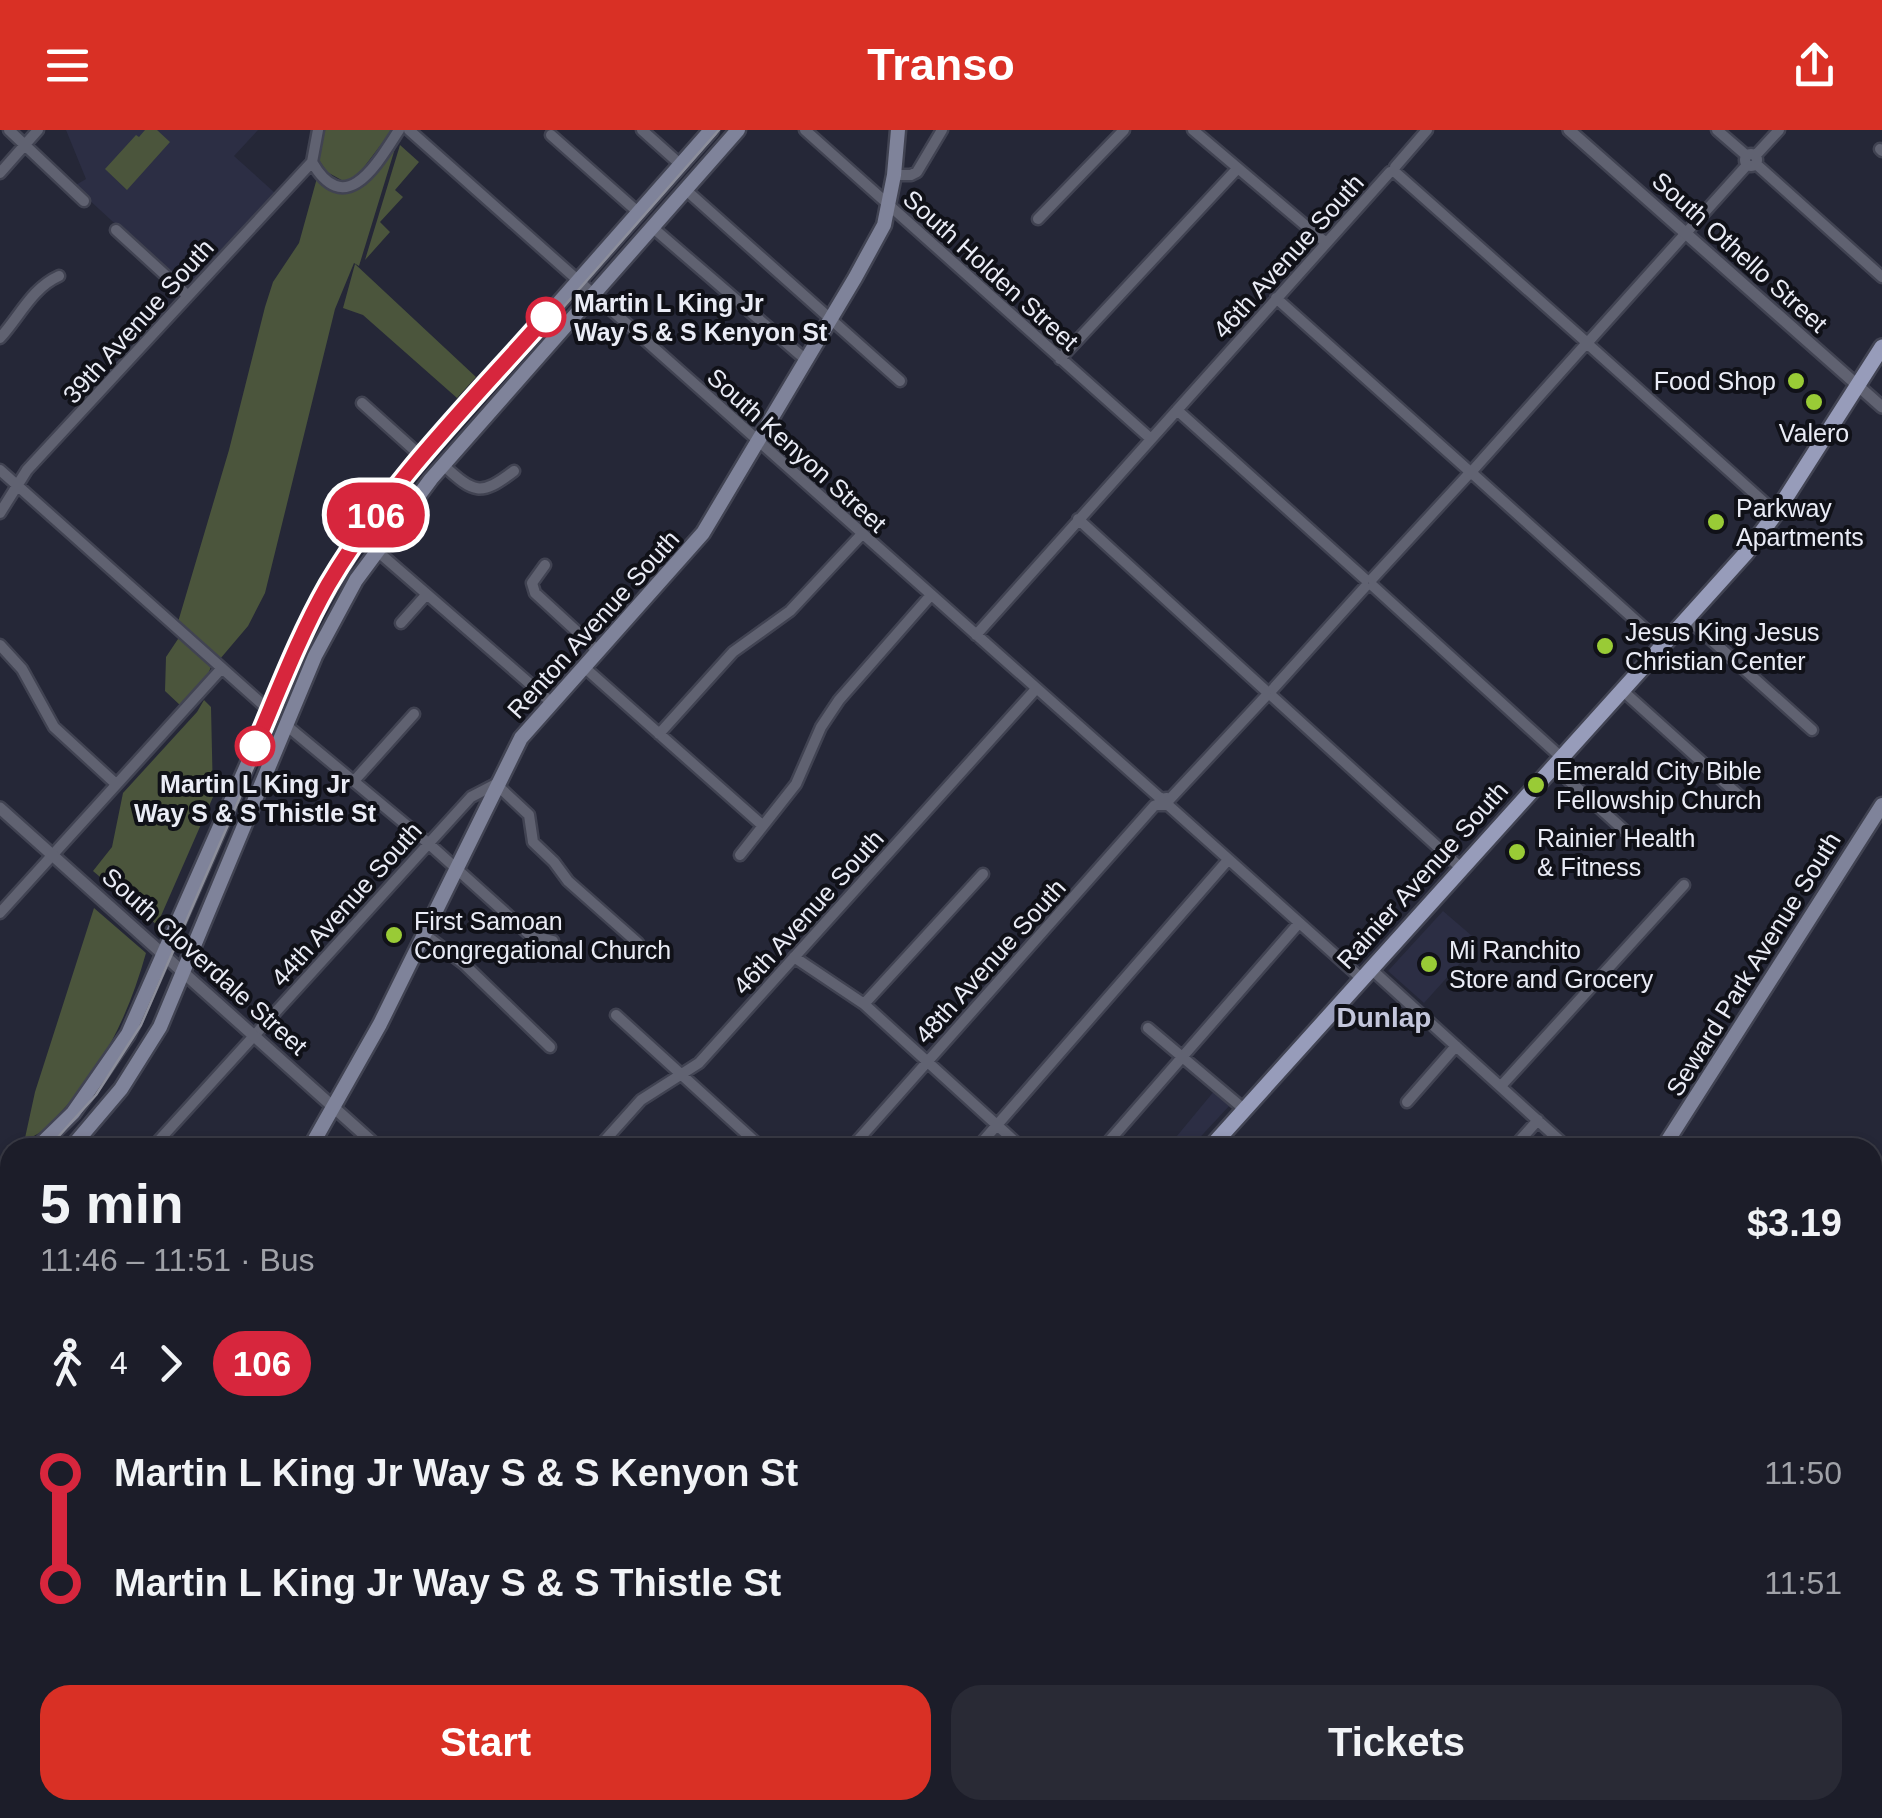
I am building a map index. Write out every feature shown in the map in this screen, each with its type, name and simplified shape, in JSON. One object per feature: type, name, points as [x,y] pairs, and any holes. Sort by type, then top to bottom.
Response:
[{"type":"main road","points":[[47,1138],[73,1113],[115,1057],[328,586],[363,532],[422,457],[711,130]]},
{"type":"main road","points":[[79,1138],[136,1068],[160,1027],[331,624],[376,550],[444,465],[738,130]]},
{"type":"main road","name":"Renton Avenue South","points":[[316,1138],[335,1108],[521,738],[703,534],[878,239],[889,206],[898,130]]},
{"type":"main road","name":"Rainier Avenue South","points":[[1219,1138],[1746,554],[1882,346]]},
{"type":"main road","name":"Seward Park Avenue South","points":[[1669,1138],[1882,805]]},
{"type":"street","points":[[10,130],[84,201]]},
{"type":"street","points":[[0,173],[38,130]]},
{"type":"street","points":[[318,130],[312,162],[328,181],[344,188],[364,178],[399,130]]},
{"type":"street","name":"South Kenyon Street","points":[[409,130],[1299,923],[1456,1046],[1557,1138]]},
{"type":"street","points":[[642,130],[681,165]]},
{"type":"street","name":"South Holden Street","points":[[805,130],[1150,439]]},
{"type":"street","points":[[894,175],[917,172],[942,130]]},
{"type":"street","points":[[1038,219],[1124,130]]},
{"type":"street","points":[[1193,130],[1325,242]]},
{"type":"street","name":"46th Avenue South","points":[[976,635],[1427,130]]},
{"type":"street","name":"South Othello Street","points":[[1569,130],[1882,408]]},
{"type":"street","points":[[1718,130],[1882,277]]},
{"type":"street","name":"48th Avenue South","points":[[860,1138],[1779,130]]},
{"type":"street","points":[[550,136],[639,213]]},
{"type":"street","name":"39th Avenue South","points":[[0,513],[27,470],[312,162]]},
{"type":"street","points":[[1060,359],[1238,169]]},
{"type":"street","points":[[1393,170],[1776,512]]},
{"type":"street","points":[[686,190],[900,381]]},
{"type":"street","points":[[652,228],[806,360]]},
{"type":"street","points":[[116,230],[187,295]]},
{"type":"street","points":[[0,338],[40,284],[59,276]]},
{"type":"street","points":[[1276,298],[1664,646]]},
{"type":"street","points":[[362,403],[422,457]]},
{"type":"street","points":[[1177,410],[1369,583],[1625,831]]},
{"type":"street","points":[[444,465],[466,485],[480,490],[496,485],[514,471]]},
{"type":"street","points":[[0,470],[270,711]]},
{"type":"street","points":[[1078,519],[1462,868]]},
{"type":"street","points":[[659,734],[732,652],[790,611],[862,534]]},
{"type":"street","points":[[376,550],[552,703]]},
{"type":"street","points":[[545,565],[532,582],[534,593],[598,651]]},
{"type":"street","points":[[740,855],[796,784],[828,714],[931,594]]},
{"type":"street","points":[[401,623],[426,595]]},
{"type":"street","points":[[1688,618],[1812,730]]},
{"type":"street","points":[[0,645],[22,670],[54,726],[116,784]]},
{"type":"street","points":[[584,667],[762,825]]},
{"type":"street","points":[[0,913],[222,668]]},
{"type":"street","name":"46th Avenue South","points":[[607,1138],[641,1100],[699,1063],[1036,689]]},
{"type":"street","points":[[1623,691],[1744,800]]},
{"type":"street","points":[[354,781],[414,714]]},
{"type":"street","points":[[286,724],[428,843],[530,936],[553,941]]},
{"type":"street","points":[[496,784],[529,815],[533,842],[568,881],[638,943]]},
{"type":"street","name":"44th Avenue South","points":[[161,1138],[471,797],[496,784]]},
{"type":"street","name":"South Cloverdale Street","points":[[0,808],[368,1138]]},
{"type":"street","points":[[986,1138],[1228,860]]},
{"type":"street","points":[[864,1004],[983,874]]},
{"type":"street","points":[[1501,1086],[1684,884]]},
{"type":"street","points":[[1111,1138],[1299,923]]},
{"type":"street","points":[[424,934],[464,964],[550,1047]]},
{"type":"street","points":[[794,957],[864,1004],[1011,1138]]},
{"type":"street","points":[[616,1015],[751,1138]]},
{"type":"street","points":[[1148,1028],[1244,1110]]},
{"type":"street","points":[[1407,1102],[1456,1046]]},
{"type":"street","points":[[1522,1138],[1538,1120]]},
{"type":"shaded area","points":[[66,130],[258,130],[234,156],[275,193],[187,290],[74,186],[86,179]]},
{"type":"shaded area","points":[[145,130],[157,130],[170,142],[127,190],[105,169]]},
{"type":"shaded area","points":[[324,130],[392,130],[358,175],[347,183],[327,172],[317,157]]},
{"type":"shaded area","points":[[397,142],[359,266],[354,263],[335,309],[265,593],[248,626],[220,659],[178,622],[273,282],[299,243],[317,178],[331,190],[347,194],[364,186]]},
{"type":"shaded area","points":[[400,145],[419,162],[395,190],[403,197],[380,222],[390,232],[365,260]]},
{"type":"shaded area","points":[[355,264],[476,377],[457,398],[363,315],[343,308]]},
{"type":"shaded area","points":[[180,636],[212,664],[207,677],[181,706],[165,691],[166,657]]},
{"type":"shaded area","points":[[204,700],[211,707],[213,797],[157,925],[93,871],[112,847],[123,793]]},
{"type":"shaded area","points":[[94,908],[146,953],[122,1021],[87,1081],[49,1124],[38,1134],[25,1138],[35,1092]]},
{"type":"shaded area","points":[[1443,911],[1479,942],[1424,1003],[1388,971]]},
{"type":"shaded area","points":[[1215,1090],[1231,1104],[1199,1138],[1175,1138]]},
{"type":"tram line","points":[[57,1138],[96,1095],[141,1025],[318,618],[374,528],[719,130]]},
{"type":"bus line","name":"106","points":[[255,746],[328,586],[363,532],[414,466],[546,317]]},
{"type":"place","name":"Martin L King Jr Way S & S Kenyon St","points":[[546,317]]},
{"type":"place","name":"Food Shop","points":[[1796,381]]},
{"type":"place","name":"Valero","points":[[1814,402]]},
{"type":"place","name":"Parkway Apartments","points":[[1716,522]]},
{"type":"place","name":"Jesus King Jesus Christian Center","points":[[1605,646]]},
{"type":"place","name":"Martin L King Jr Way S & S Thistle St","points":[[255,746]]},
{"type":"place","name":"Emerald City Bible Fellowship Church","points":[[1536,785]]},
{"type":"place","name":"Rainier Health & Fitness","points":[[1517,852]]},
{"type":"place","name":"First Samoan Congregational Church","points":[[394,935]]},
{"type":"place","name":"Mi Ranchito Store and Grocery","points":[[1429,964]]},
{"type":"district","name":"Dunlap","points":[[1384,1017]]}]
